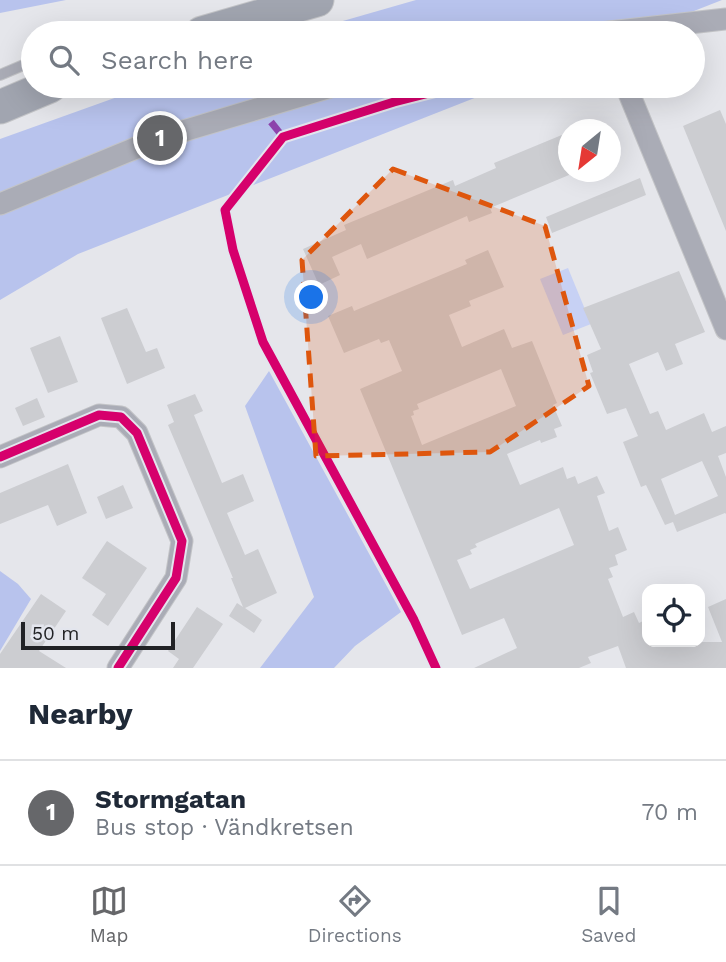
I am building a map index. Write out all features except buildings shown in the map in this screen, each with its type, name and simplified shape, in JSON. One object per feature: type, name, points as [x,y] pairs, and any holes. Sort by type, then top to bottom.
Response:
[{"type":"main road","points":[[244,21],[317,0]]},
{"type":"main road","points":[[0,107],[21,98]]},
{"type":"street","points":[[705,21],[726,19]]},
{"type":"street","points":[[0,204],[160,138],[294,98]]},
{"type":"street","points":[[631,98],[726,329]]},
{"type":"street","points":[[0,457],[99,415],[121,417],[137,433],[182,541],[176,578],[118,668]]},
{"type":"lane","points":[[0,75],[21,66]]},
{"type":"highlighted area","points":[[393,169],[545,226],[589,386],[490,452],[316,456],[302,260]]},
{"type":"shaded area","points":[[0,0],[66,0],[0,13]]},
{"type":"shaded area","points":[[416,0],[722,0],[669,21],[343,21]]},
{"type":"shaded area","points":[[114,98],[474,98],[78,254],[0,300],[0,139]]},
{"type":"shaded area","points":[[568,268],[591,324],[563,335],[540,279]]},
{"type":"shaded area","points":[[269,371],[401,612],[355,646],[334,668],[260,668],[314,597],[245,406]]},
{"type":"shaded area","points":[[0,571],[18,584],[31,599],[0,651]]},
{"type":"marked path","points":[[271,122],[283,137]]},
{"type":"cycle path","points":[[410,98],[283,137],[225,210],[233,250],[263,342],[414,620],[436,668]]},
{"type":"cycle path","points":[[0,457],[99,415],[121,417],[137,433],[182,541],[176,578],[118,668]]},
{"type":"place","name":"Stormgatan","points":[[160,138]]}]
